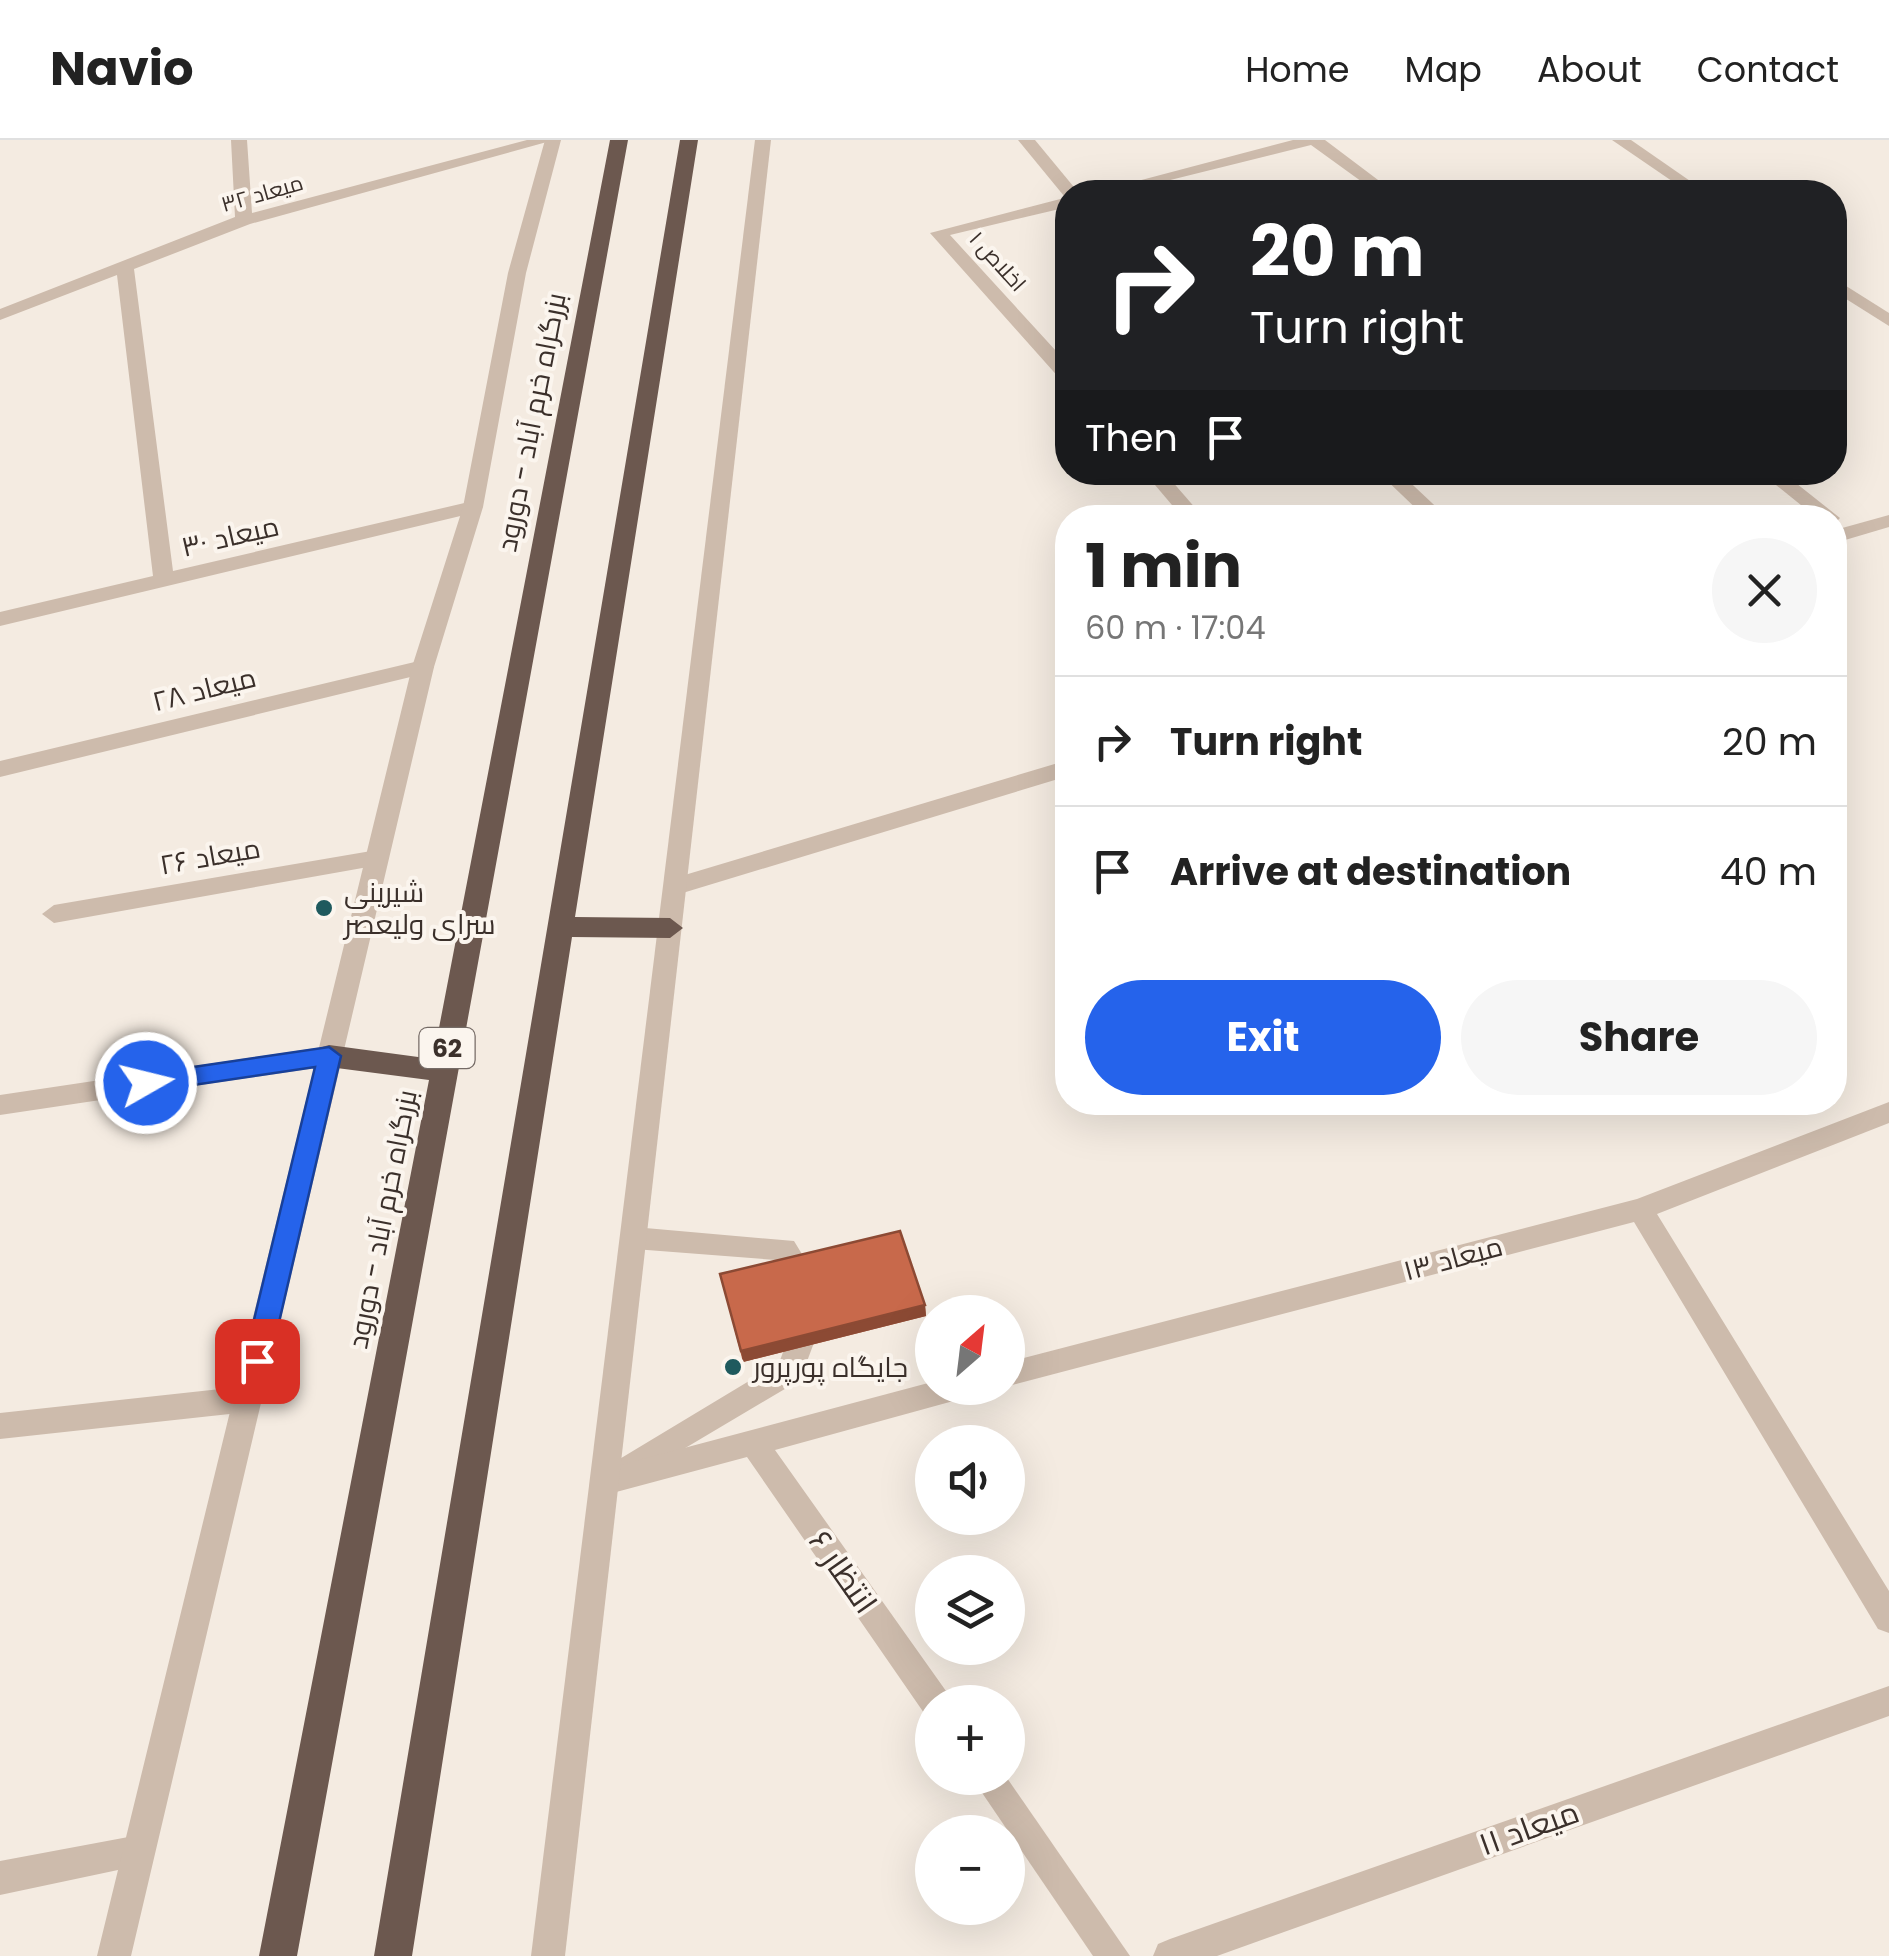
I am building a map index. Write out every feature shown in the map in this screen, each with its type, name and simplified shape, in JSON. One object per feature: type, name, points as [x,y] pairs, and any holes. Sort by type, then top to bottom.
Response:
[{"type":"highway","name":"بزرگراه خرم آباد - دورود","points":[[278,1956],[619,140]]},
{"type":"highway","points":[[392,1956],[689,140]]},
{"type":"highway","points":[[560,927],[670,928]]},
{"type":"highway","points":[[329,1056],[442,1071]]},
{"type":"street","points":[[239,140],[244,220]]},
{"type":"street","points":[[114,1956],[423,667],[473,508],[517,273],[550,140]]},
{"type":"street","name":"میعاد ۳۲","points":[[0,315],[244,220],[550,140]]},
{"type":"street","points":[[548,1956],[763,140]]},
{"type":"street","points":[[1026,140],[1060,180]]},
{"type":"street","points":[[1152,180],[1314,140],[1369,180]]},
{"type":"street","points":[[1620,140],[1680,180]]},
{"type":"street","name":"اخلاص ۱","points":[[1055,205],[939,233],[1055,362]]},
{"type":"street","points":[[125,266],[164,579]]},
{"type":"street","points":[[1847,292],[1889,321]]},
{"type":"street","points":[[1165,485],[1182,505]]},
{"type":"street","points":[[1401,485],[1424,505]]},
{"type":"street","points":[[1785,485],[1810,505]]},
{"type":"street","name":"میعاد ۳۰","points":[[0,620],[473,508]]},
{"type":"street","points":[[1847,526],[1889,521]]},
{"type":"street","name":"میعاد ۲۸","points":[[0,769],[423,667]]},
{"type":"street","points":[[676,886],[1055,772]]},
{"type":"street","name":"میعاد ۲۶","points":[[54,914],[377,858]]},
{"type":"street","points":[[0,1105],[329,1056]]},
{"type":"street","name":"میعاد ۱۳","points":[[1025,1370],[1640,1208],[1889,1112]]},
{"type":"street","points":[[1640,1208],[1889,1619]]},
{"type":"street","points":[[605,1482],[790,1371],[816,1300],[784,1249],[634,1238]]},
{"type":"street","points":[[0,1426],[248,1399]]},
{"type":"street","points":[[605,1482],[915,1399]]},
{"type":"street","name":"انتظار ۶","points":[[752,1441],[923,1685]]},
{"type":"street","name":"میعاد ۱۱","points":[[1170,1956],[1889,1701]]},
{"type":"street","points":[[1000,1795],[1113,1956]]},
{"type":"street","points":[[0,1878],[139,1851]]},
{"type":"building","points":[[900,1231],[922,1295],[915,1295],[915,1308],[741,1351],[720,1274]]},
{"type":"place","name":"شیرینی سرای ولیعصر","points":[[324,908]]},
{"type":"place","name":"جایگاه پورپرور","points":[[733,1367]]},
{"type":"route","points":[[146,1083],[329,1056],[257,1361]]}]
